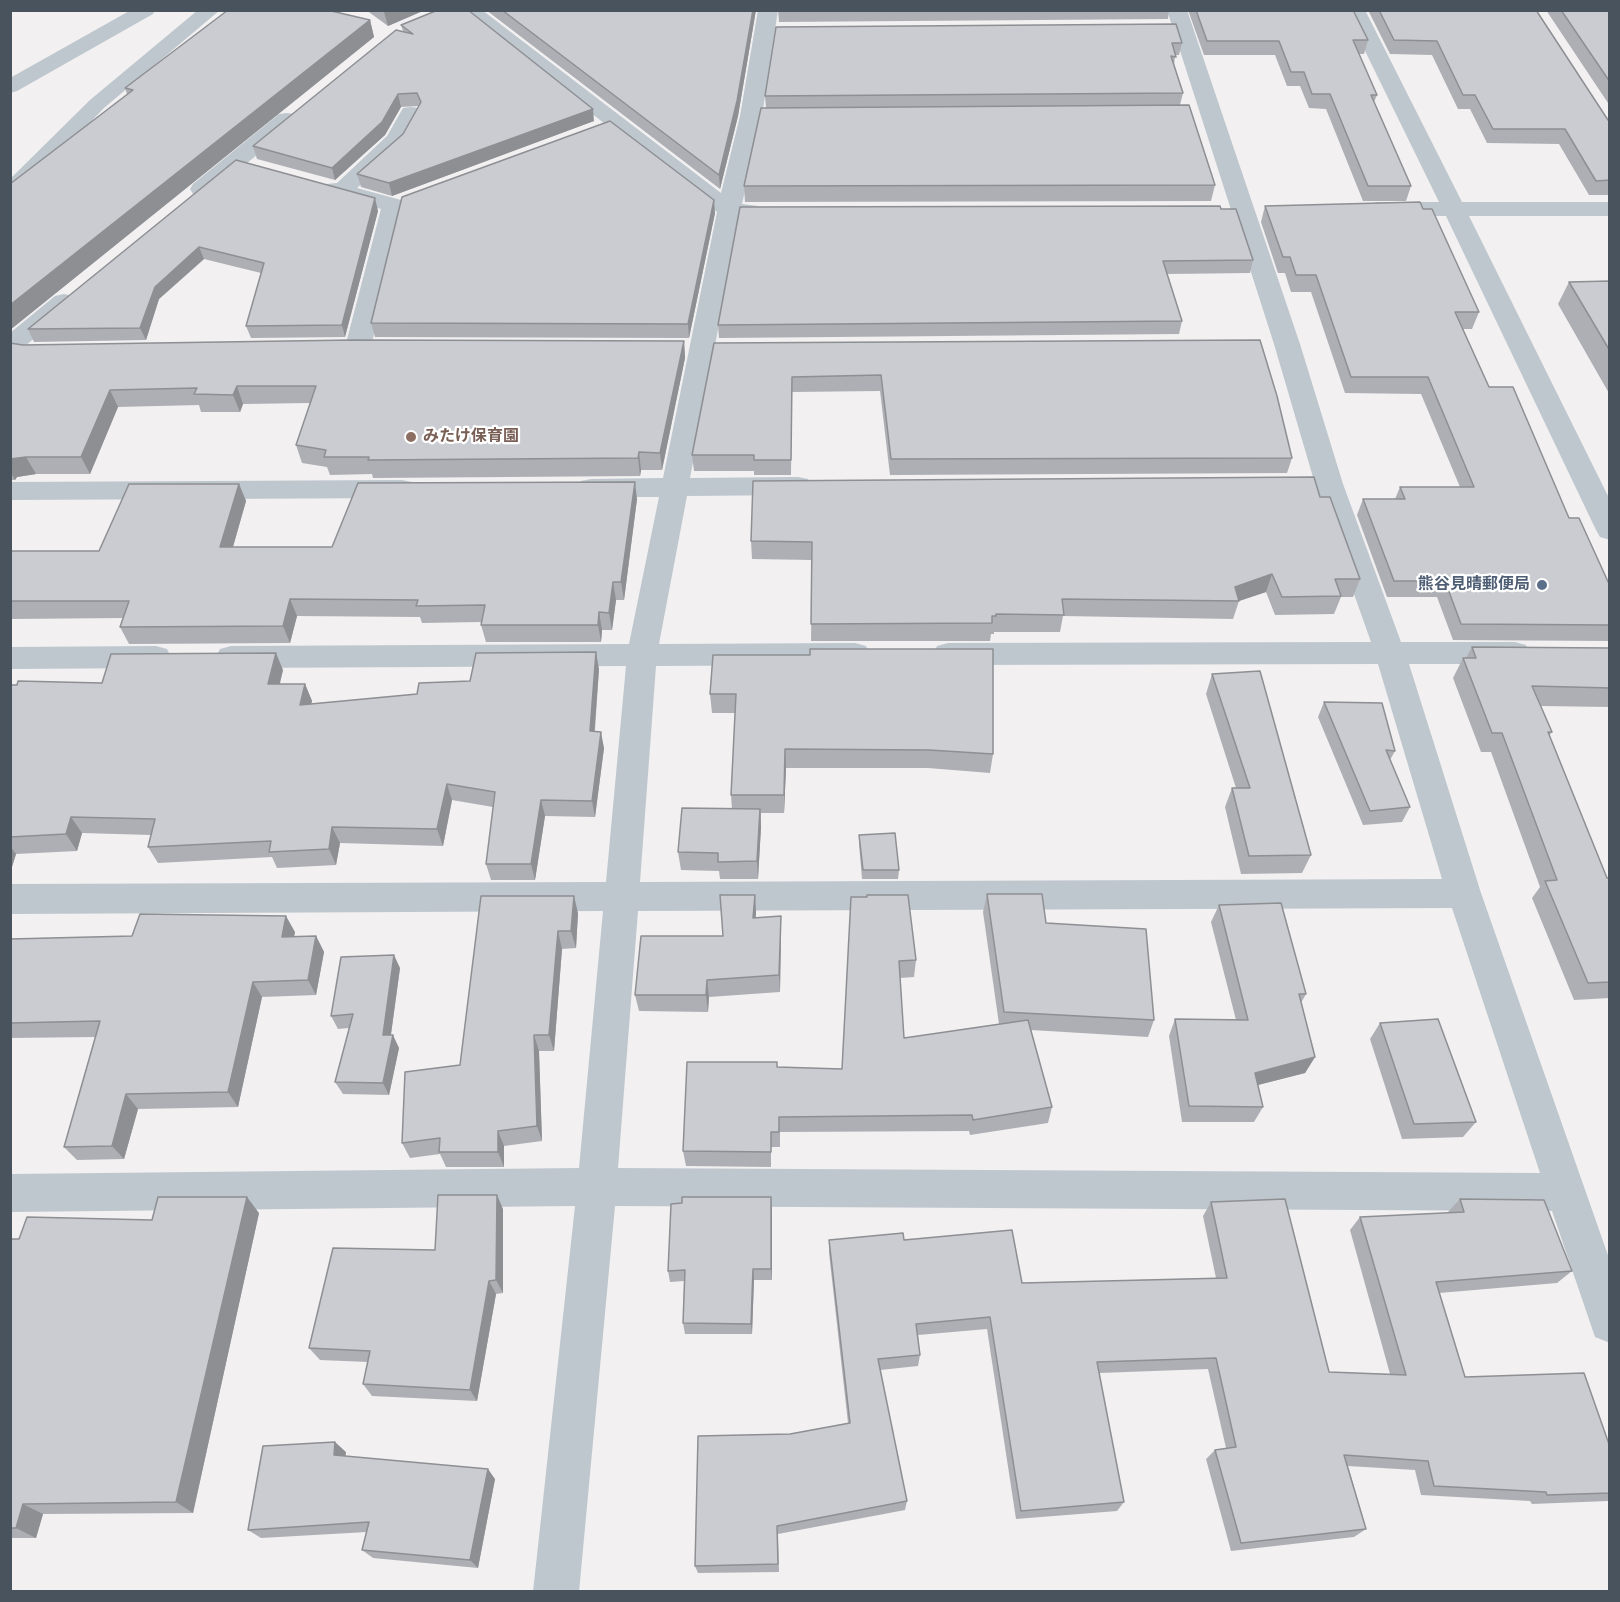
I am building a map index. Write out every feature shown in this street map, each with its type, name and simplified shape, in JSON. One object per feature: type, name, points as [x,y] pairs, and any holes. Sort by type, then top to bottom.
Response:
[{"type":"street","points":[[10,87],[146,10]]},
{"type":"street","points":[[10,192],[97,104],[211,10]]},
{"type":"street","points":[[469,10],[730,211],[777,211]]},
{"type":"street","points":[[1355,10],[1610,530]]},
{"type":"street","points":[[1173,21],[1198,113],[1243,210],[1275,344],[1317,484],[1390,653],[1464,893],[1610,1322]]},
{"type":"street","points":[[556,1592],[597,1186],[642,655],[730,211],[758,115],[771,24]]},
{"type":"street","points":[[189,199],[244,165],[307,103]]},
{"type":"street","points":[[340,191],[396,140],[411,113]]},
{"type":"street","points":[[593,133],[615,124]]},
{"type":"street","points":[[308,182],[393,205],[415,197]]},
{"type":"street","points":[[358,347],[393,205]]},
{"type":"street","points":[[1360,209],[1610,209]]},
{"type":"street","points":[[10,348],[82,286]]},
{"type":"street","points":[[10,348],[44,352]]},
{"type":"street","points":[[569,488],[819,486]]},
{"type":"street","points":[[10,491],[426,489]]},
{"type":"street","points":[[10,658],[878,654]]},
{"type":"street","points":[[926,654],[1542,654]]},
{"type":"street","points":[[10,899],[1464,893]]},
{"type":"street","points":[[10,1193],[597,1186],[1564,1192]]},
{"type":"building","points":[[228,10],[327,10],[370,20],[10,305],[10,184],[133,90],[125,88]]},
{"type":"building","points":[[438,10],[468,10],[593,109],[389,183],[357,174],[403,134],[421,102],[417,93],[398,94],[382,122],[332,168],[253,146],[396,30],[413,34],[401,25]]},
{"type":"building","points":[[502,10],[753,10],[737,101],[719,175]]},
{"type":"building","points":[[1196,10],[1353,10],[1368,40],[1353,40],[1377,95],[1371,95],[1411,186],[1368,186],[1330,94],[1312,94],[1304,72],[1291,72],[1279,41],[1207,41]]},
{"type":"building","points":[[1379,10],[1536,10],[1610,120],[1610,180],[1596,181],[1565,129],[1493,129],[1475,95],[1463,95],[1437,41],[1394,40]]},
{"type":"building","points":[[1561,10],[1610,10],[1610,82]]},
{"type":"building","points":[[1176,24],[1182,43],[1172,43],[1176,57],[1171,56],[1183,93],[765,96],[776,27]]},
{"type":"building","points":[[1189,105],[1215,185],[744,186],[761,108]]},
{"type":"building","points":[[610,121],[714,200],[688,324],[371,323],[402,197]]},
{"type":"building","points":[[236,160],[375,198],[342,325],[246,326],[264,263],[199,247],[155,287],[140,328],[28,329]]},
{"type":"building","points":[[1420,202],[1423,209],[1432,209],[1479,312],[1455,312],[1489,387],[1513,387],[1569,518],[1579,518],[1610,586],[1610,625],[1461,624],[1445,581],[1394,581],[1363,499],[1405,499],[1400,487],[1474,487],[1428,377],[1351,377],[1316,275],[1296,275],[1290,257],[1283,257],[1265,206]]},
{"type":"building","points":[[1220,206],[1221,209],[1236,209],[1253,260],[1163,261],[1182,321],[718,325],[740,207]]},
{"type":"building","points":[[1610,281],[1610,351],[1569,282]]},
{"type":"building","points":[[353,340],[684,341],[660,453],[639,452],[638,458],[368,460],[369,457],[324,457],[326,450],[296,445],[316,386],[237,386],[233,395],[194,394],[197,388],[110,390],[81,457],[10,459],[10,343],[23,345]]},
{"type":"building","points":[[1260,340],[1292,458],[891,459],[881,375],[792,377],[791,460],[754,460],[754,455],[692,455],[714,343]]},
{"type":"building","points":[[1314,477],[1320,497],[1330,497],[1360,579],[1335,579],[1341,596],[1282,597],[1272,574],[1235,587],[1239,601],[1062,599],[1064,615],[996,614],[992,616],[992,623],[811,624],[812,542],[751,541],[753,481]]},
{"type":"building","points":[[635,482],[621,582],[613,582],[609,613],[599,612],[598,625],[481,625],[485,605],[416,606],[418,600],[290,599],[283,626],[120,627],[129,601],[10,601],[10,551],[99,551],[129,484],[239,484],[220,547],[332,547],[358,483]]},
{"type":"building","points":[[1472,647],[1610,648],[1610,688],[1532,686],[1552,732],[1548,732],[1607,878],[1610,878],[1610,982],[1588,983],[1545,881],[1557,880],[1502,733],[1492,733],[1463,658],[1476,658]]},
{"type":"building","points":[[810,649],[993,649],[993,754],[929,750],[785,749],[784,795],[731,795],[736,694],[710,694],[713,655],[810,655]]},
{"type":"building","points":[[596,652],[590,731],[601,732],[592,801],[541,800],[531,864],[486,864],[495,792],[447,784],[437,829],[332,827],[329,849],[269,852],[271,841],[148,847],[155,819],[71,817],[66,834],[10,837],[10,685],[17,685],[18,681],[102,683],[111,654],[276,653],[268,684],[305,684],[300,705],[417,694],[419,683],[470,681],[476,653]]},
{"type":"building","points":[[1260,671],[1311,855],[1249,856],[1232,788],[1250,788],[1212,674]]},
{"type":"building","points":[[1324,702],[1382,703],[1395,751],[1386,750],[1410,807],[1370,811]]},
{"type":"building","points":[[682,808],[760,809],[757,861],[718,862],[718,853],[678,852]]},
{"type":"building","points":[[895,833],[899,870],[863,870],[859,835]]},
{"type":"building","points":[[987,894],[1042,894],[1046,923],[1146,929],[1154,1020],[1004,1012]]},
{"type":"building","points":[[720,895],[755,895],[753,918],[781,916],[779,975],[707,980],[706,995],[635,995],[641,936],[723,936]]},
{"type":"building","points":[[867,895],[908,895],[916,960],[899,961],[904,1038],[1028,1020],[1052,1107],[973,1120],[972,1115],[779,1117],[779,1132],[771,1132],[771,1152],[683,1151],[687,1062],[777,1062],[777,1067],[842,1069],[851,897],[867,897]]},
{"type":"building","points":[[481,896],[574,896],[571,931],[558,931],[549,1035],[534,1035],[537,1126],[498,1131],[498,1152],[439,1152],[440,1138],[402,1143],[405,1072],[460,1065]]},
{"type":"building","points":[[1281,903],[1306,994],[1299,994],[1315,1057],[1255,1073],[1263,1107],[1189,1106],[1175,1019],[1248,1020],[1219,905]]},
{"type":"building","points":[[140,914],[286,916],[282,937],[316,936],[308,980],[253,982],[228,1092],[126,1094],[112,1146],[64,1147],[100,1021],[10,1023],[10,939],[132,936]]},
{"type":"building","points":[[394,955],[383,1035],[393,1035],[383,1083],[335,1082],[353,1014],[331,1016],[341,957]]},
{"type":"building","points":[[1438,1019],[1476,1122],[1414,1124],[1380,1023]]},
{"type":"building","points":[[438,1195],[497,1195],[496,1280],[489,1281],[470,1390],[363,1384],[370,1351],[309,1348],[333,1248],[435,1250]]},
{"type":"building","points":[[158,1197],[247,1197],[176,1502],[23,1504],[16,1528],[10,1528],[10,1239],[19,1239],[27,1217],[152,1220]]},
{"type":"building","points":[[682,1197],[771,1197],[771,1269],[753,1269],[751,1324],[683,1323],[685,1270],[668,1271],[671,1204],[682,1203]]},
{"type":"building","points":[[1285,1199],[1329,1372],[1406,1375],[1360,1217],[1464,1212],[1460,1199],[1544,1200],[1572,1271],[1436,1282],[1465,1377],[1584,1373],[1610,1447],[1610,1493],[1547,1495],[1546,1492],[1434,1486],[1428,1461],[1344,1455],[1366,1529],[1241,1543],[1215,1450],[1236,1447],[1216,1358],[1097,1362],[1124,1502],[1021,1511],[990,1317],[916,1324],[920,1355],[878,1359],[907,1501],[777,1526],[778,1564],[695,1566],[698,1436],[790,1434],[850,1423],[829,1240],[903,1233],[904,1240],[1012,1230],[1022,1283],[1227,1278],[1211,1202]]},
{"type":"building","points":[[335,1442],[334,1455],[488,1469],[470,1560],[362,1550],[369,1522],[248,1530],[263,1446]]},
{"type":"place","name":"みたけ保育園","points":[[411,437]]},
{"type":"place","name":"熊谷見晴郵便局","points":[[1542,585]]}]
